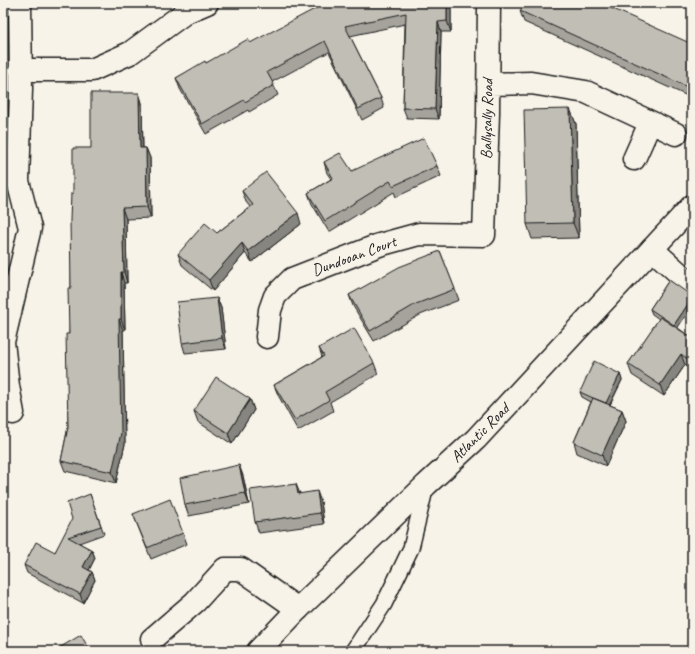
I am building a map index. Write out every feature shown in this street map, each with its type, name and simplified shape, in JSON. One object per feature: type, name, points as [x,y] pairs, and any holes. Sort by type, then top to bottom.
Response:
[{"type":"street","points":[[13,413],[8,386],[4,342],[30,228],[18,181],[21,89],[20,3]]},
{"type":"street","points":[[20,70],[92,70],[130,52],[186,12],[206,3]]},
{"type":"street","name":"Ballysally Road","points":[[484,235],[489,3]]},
{"type":"street","points":[[488,84],[531,83],[586,92],[676,134]]},
{"type":"street","points":[[634,159],[650,123]]},
{"type":"street","name":"Atlantic Road","points":[[258,651],[298,609],[426,485],[476,439],[692,206]]},
{"type":"street","name":"Dundooan Court","points":[[267,337],[270,310],[275,296],[292,279],[379,245],[419,234],[484,235]]},
{"type":"street","points":[[652,249],[692,285]]},
{"type":"street","points":[[152,639],[195,602],[224,570],[241,569],[298,609]]},
{"type":"lane","points":[[354,651],[384,604],[411,548],[426,485]]},
{"type":"building","points":[[326,3],[447,3],[447,21],[438,22],[435,109],[403,108],[406,13],[345,26],[381,98],[358,109],[325,41],[267,72],[274,85],[202,124],[176,78],[248,39],[250,43]]},
{"type":"building","points":[[524,3],[600,3],[692,44],[692,89],[520,11]]},
{"type":"building","points":[[91,93],[139,93],[140,148],[146,148],[147,207],[122,208],[124,272],[121,272],[121,319],[119,319],[121,433],[112,472],[61,461],[68,427],[66,334],[69,334],[68,288],[71,288],[70,220],[71,193],[73,194],[73,148],[91,148]]},
{"type":"building","points":[[570,109],[573,223],[527,224],[524,110]]},
{"type":"building","points":[[424,138],[437,166],[393,186],[390,181],[325,221],[308,193],[333,178],[324,162],[340,153],[352,171]]},
{"type":"building","points":[[266,172],[298,213],[248,251],[242,243],[209,280],[178,254],[205,223],[217,233],[253,205],[242,191]]},
{"type":"building","points":[[440,251],[455,289],[416,304],[370,331],[349,295],[399,267]]},
{"type":"building","points":[[669,280],[692,296],[674,325],[650,309]]},
{"type":"building","points":[[217,298],[222,338],[182,343],[177,302]]},
{"type":"building","points":[[660,317],[692,338],[692,355],[689,360],[681,354],[660,385],[628,364]]},
{"type":"building","points":[[354,328],[374,363],[325,392],[329,400],[295,420],[274,385],[324,356],[319,348]]},
{"type":"building","points":[[594,361],[620,374],[606,403],[580,392]]},
{"type":"building","points":[[216,377],[250,399],[228,433],[194,411]]},
{"type":"building","points":[[593,398],[622,410],[602,455],[574,442]]},
{"type":"building","points":[[239,465],[245,493],[185,505],[180,478]]},
{"type":"building","points":[[296,484],[298,494],[317,491],[320,513],[255,522],[250,490]]},
{"type":"building","points":[[90,494],[101,526],[68,537],[92,550],[83,567],[92,572],[80,594],[24,565],[36,542],[55,552],[72,519],[67,503]]},
{"type":"building","points":[[170,499],[183,533],[147,548],[133,514]]},
{"type":"building","points":[[81,635],[90,651],[54,651]]}]
